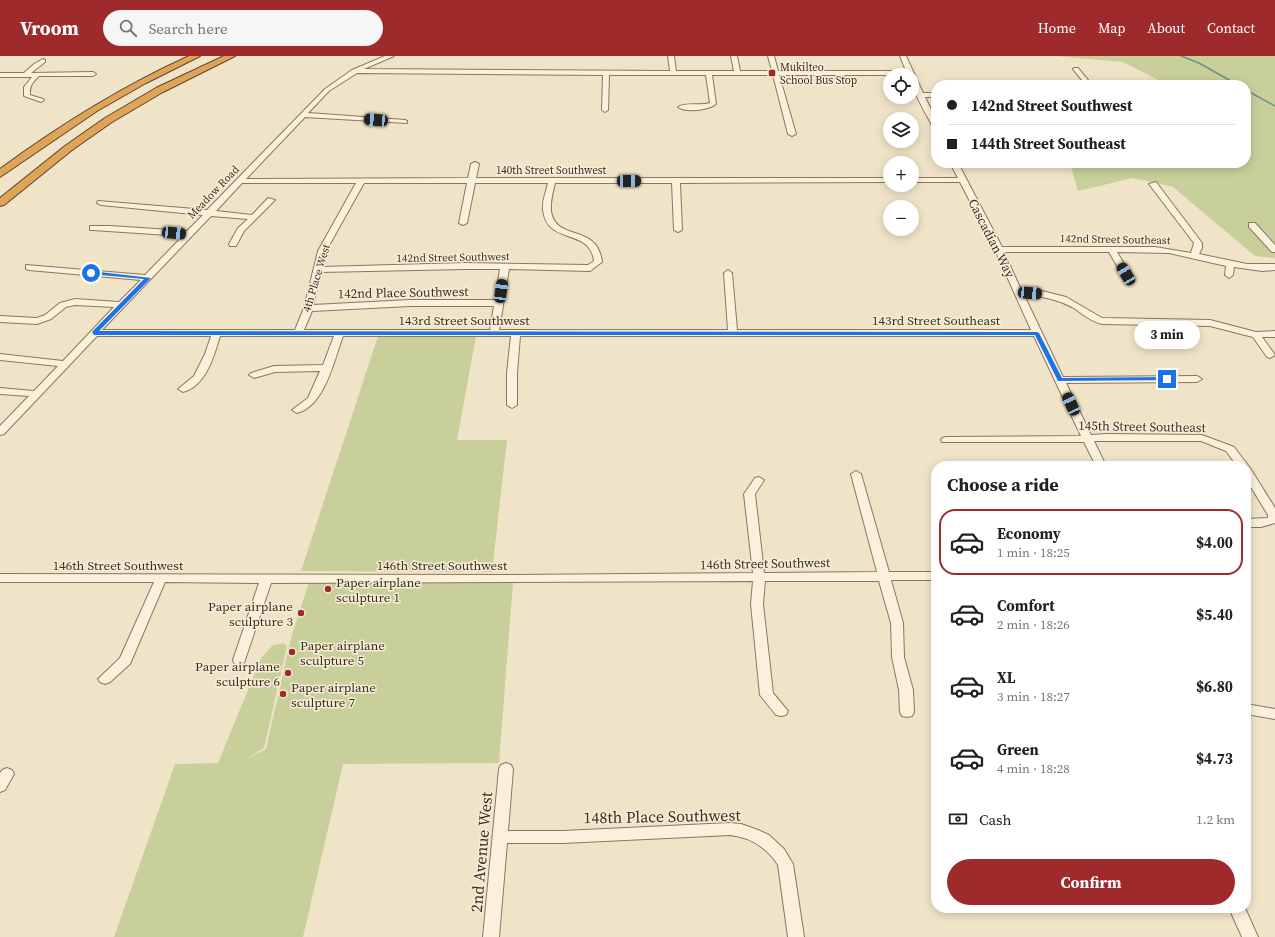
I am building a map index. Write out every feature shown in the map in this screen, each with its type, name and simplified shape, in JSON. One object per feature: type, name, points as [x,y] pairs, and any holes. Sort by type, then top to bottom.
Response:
[{"type":"highway","points":[[0,174],[61,129],[114,96],[196,56]]},
{"type":"highway","points":[[0,203],[90,132],[116,115],[170,84],[232,56]]},
{"type":"street","name":"Meadow Road","points":[[1,429],[148,278],[302,115],[334,84],[354,71],[392,56]]},
{"type":"street","points":[[671,56],[673,73]]},
{"type":"street","points":[[734,56],[737,73]]},
{"type":"street","points":[[771,56],[792,134]]},
{"type":"street","points":[[903,56],[908,68]]},
{"type":"street","points":[[25,75],[43,61]]},
{"type":"street","points":[[1076,69],[1084,80]]},
{"type":"street","points":[[354,71],[366,73],[776,73],[883,75]]},
{"type":"street","points":[[605,110],[606,73]]},
{"type":"street","points":[[680,107],[703,107],[713,104],[710,73]]},
{"type":"street","points":[[0,75],[93,74]]},
{"type":"street","points":[[37,75],[28,84],[26,90],[27,96],[41,100]]},
{"type":"street","points":[[931,94],[920,95],[931,117]]},
{"type":"street","points":[[302,115],[406,122]]},
{"type":"street","points":[[463,223],[475,164]]},
{"type":"street","name":"Cascadian Way","points":[[956,168],[999,250],[1098,461]]},
{"type":"street","points":[[676,180],[678,230]]},
{"type":"street","name":"140th Street Southwest","points":[[240,181],[883,180]]},
{"type":"street","points":[[919,180],[962,180]]},
{"type":"street","name":"4th Place West","points":[[298,334],[308,308],[322,251],[334,227],[362,181]]},
{"type":"street","name":"142nd Street Southwest","points":[[317,270],[505,266],[590,268],[595,266],[598,262],[598,253],[594,246],[583,238],[565,233],[553,226],[549,220],[547,214],[552,181]]},
{"type":"street","points":[[1153,184],[1198,243],[1194,255]]},
{"type":"street","points":[[233,244],[241,230],[271,200]]},
{"type":"street","points":[[101,204],[211,212],[253,217]]},
{"type":"street","points":[[1252,225],[1275,250]]},
{"type":"street","points":[[93,228],[189,234]]},
{"type":"street","points":[[1111,249],[1126,274]]},
{"type":"street","name":"142nd Street Southeast","points":[[999,250],[1155,249],[1194,255],[1230,264],[1262,268],[1275,267]]},
{"type":"street","points":[[1229,275],[1230,264]]},
{"type":"street","points":[[494,333],[505,266]]},
{"type":"street","points":[[29,267],[148,278]]},
{"type":"street","points":[[728,273],[733,333]]},
{"type":"street","points":[[1019,292],[1042,294],[1059,298],[1077,307],[1090,318],[1102,321],[1210,323],[1256,335],[1275,334]]},
{"type":"street","points":[[0,319],[27,322],[47,318],[61,306],[76,302],[121,305]]},
{"type":"street","name":"142nd Place Southwest","points":[[308,308],[410,303],[500,303]]},
{"type":"street","name":"143rd Street Southwest","points":[[94,333],[835,333]]},
{"type":"street","points":[[183,389],[198,378],[210,354],[216,333]]},
{"type":"street","points":[[512,404],[512,373],[516,333]]},
{"type":"street","name":"143rd Street Southeast","points":[[835,333],[1037,333]]},
{"type":"street","points":[[297,410],[312,400],[317,393],[339,334]]},
{"type":"street","points":[[1256,335],[1270,355]]},
{"type":"street","points":[[0,357],[65,364]]},
{"type":"street","points":[[254,375],[274,369],[327,368]]},
{"type":"street","points":[[1060,380],[1197,378]]},
{"type":"street","points":[[0,391],[35,394]]},
{"type":"street","name":"145th Street Southeast","points":[[946,440],[1088,440],[1107,437],[1202,438],[1230,449],[1239,461]]},
{"type":"street","points":[[856,474],[897,624],[898,657],[906,690],[907,712]]},
{"type":"street","points":[[1251,478],[1274,515],[1274,520],[1268,522],[1251,523]]},
{"type":"street","points":[[759,480],[749,494],[759,577],[757,604],[767,695],[781,711]]},
{"type":"street","name":"146th Street Southwest","points":[[0,578],[266,580],[931,576]]},
{"type":"street","points":[[105,678],[125,660],[161,579]]},
{"type":"street","points":[[239,660],[266,580]]},
{"type":"street","points":[[1251,710],[1275,714]]},
{"type":"street","name":"2nd Avenue West","points":[[491,937],[506,769]]},
{"type":"street","name":"148th Place Southwest","points":[[501,836],[562,837],[730,829],[741,830],[753,834],[772,846],[785,864],[796,937]]},
{"type":"street","points":[[1239,913],[1250,937]]},
{"type":"green space","points":[[1055,56],[1275,56],[1275,258],[1255,256],[1173,187],[1133,178],[1078,191],[1071,168],[1251,168],[1251,80],[1158,80],[1123,62]]},
{"type":"green space","points":[[378,336],[476,336],[457,440],[507,440],[492,572],[301,571]]},
{"type":"green space","points":[[309,582],[513,582],[499,763],[343,764],[303,937],[114,937],[175,764],[218,763],[261,658],[273,645],[284,643],[287,646],[264,748],[245,760],[266,749],[291,638]]},
{"type":"waterway","points":[[1181,56],[1199,63],[1229,80]]},
{"type":"waterway","points":[[1251,93],[1275,106]]},
{"type":"place","name":"Mukilteo School Bus Stop","points":[[772,73]]},
{"type":"place","name":"Paper airplane sculpture 1","points":[[328,589]]},
{"type":"place","name":"Paper airplane sculpture 3","points":[[301,613]]},
{"type":"place","name":"Paper airplane sculpture 5","points":[[292,652]]},
{"type":"place","name":"Paper airplane sculpture 6","points":[[288,673]]},
{"type":"place","name":"Paper airplane sculpture 7","points":[[283,694]]},
{"type":"route","points":[[91,273],[148,278],[94,333],[1037,333],[1060,380],[1167,379]]}]
